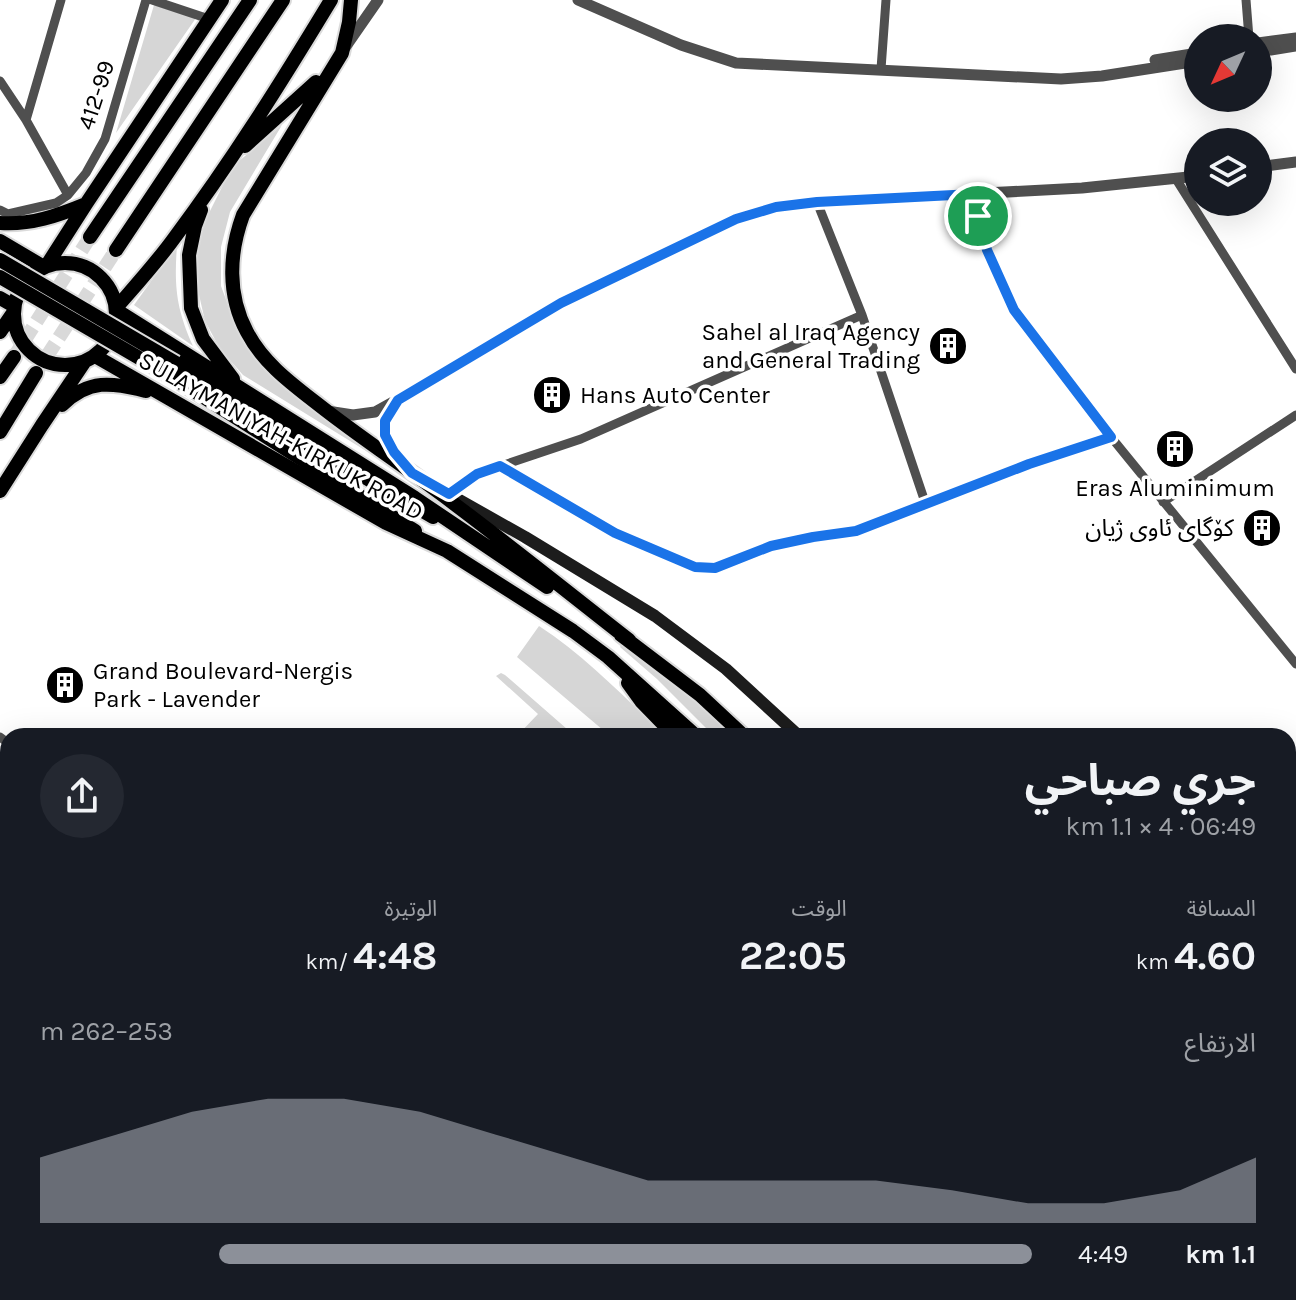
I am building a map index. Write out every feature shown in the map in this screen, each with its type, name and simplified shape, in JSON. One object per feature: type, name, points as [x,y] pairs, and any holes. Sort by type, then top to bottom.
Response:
[{"type":"main road","points":[[46,266],[222,0]]},
{"type":"main road","points":[[90,237],[250,0]]},
{"type":"main road","points":[[116,250],[283,0]]},
{"type":"main road","points":[[116,309],[173,240],[222,172],[331,0]]},
{"type":"main road","points":[[351,0],[342,53],[243,215],[238,230],[232,276],[236,303],[245,330],[276,370],[352,432],[412,473],[629,640],[700,695],[735,728]]},
{"type":"main road","points":[[233,156],[331,68]]},
{"type":"main road","points":[[222,172],[195,226],[189,255],[189,291],[191,308],[203,339],[241,389]]},
{"type":"main road","points":[[0,223],[45,220],[86,204]]},
{"type":"main road","points":[[0,241],[46,266]]},
{"type":"main road","points":[[0,249],[3,257],[0,268]]},
{"type":"main road","points":[[0,260],[573,631],[608,657],[687,728]]},
{"type":"main road","points":[[0,332],[14,309],[25,281],[46,266],[70,263],[92,270],[108,286],[116,309],[110,339],[90,359],[42,425],[0,491]]},
{"type":"main road","points":[[0,277],[277,426],[506,560]]},
{"type":"main road","points":[[0,298],[14,309],[19,338],[36,357],[60,365],[90,359]]},
{"type":"main road","points":[[116,309],[415,498],[629,640]]},
{"type":"main road","points":[[163,395],[138,373],[133,357],[139,345],[147,340],[155,339],[168,344]]},
{"type":"main road","points":[[0,377],[14,357]]},
{"type":"main road","name":"SULAYMANIYAH-KIRKUK ROAD","points":[[90,359],[163,395],[386,523],[447,551]]},
{"type":"main road","points":[[1,429],[36,373]]},
{"type":"main road","points":[[42,425],[79,390],[95,385],[119,385],[163,395]]},
{"type":"main road","points":[[412,473],[655,616],[726,669],[790,728]]},
{"type":"main road","points":[[608,657],[641,701],[667,728]]},
{"type":"street","points":[[26,120],[61,0]]},
{"type":"street","name":"412-99","points":[[68,195],[86,173],[105,139],[146,0]]},
{"type":"street","points":[[152,0],[209,19]]},
{"type":"street","points":[[342,53],[378,0]]},
{"type":"street","points":[[578,0],[679,41],[724,55],[778,63],[1060,75],[1112,75],[1184,63]]},
{"type":"street","points":[[594,0],[679,41]]},
{"type":"street","points":[[882,66],[886,0]]},
{"type":"street","points":[[1246,0],[1248,24]]},
{"type":"street","points":[[1272,41],[1296,38]]},
{"type":"street","points":[[1272,50],[1296,46]]},
{"type":"street","points":[[1060,75],[1184,55]]},
{"type":"street","points":[[0,81],[68,195],[56,203],[33,210],[8,214],[0,210]]},
{"type":"street","points":[[1272,165],[1296,162]]},
{"type":"street","points":[[327,411],[353,415],[375,412],[561,303],[736,219],[776,207],[817,202],[1082,188],[1184,178]]},
{"type":"street","points":[[1176,179],[1296,369]]},
{"type":"street","points":[[973,194],[987,250],[1014,310],[1111,437],[1296,664]]},
{"type":"street","points":[[817,202],[862,315],[926,505]]},
{"type":"street","points":[[449,494],[477,474],[581,439],[862,315]]},
{"type":"street","points":[[398,400],[385,421],[385,435],[394,452],[412,473]]},
{"type":"street","points":[[1163,502],[1296,415]]},
{"type":"street","points":[[500,466],[615,533],[695,567],[715,568],[771,546],[856,531],[1029,464],[1111,437]]},
{"type":"shaded area","points":[[154,5],[196,18],[116,133]]},
{"type":"shaded area","points":[[282,125],[230,212],[221,247],[221,286],[250,352],[274,377],[376,457],[243,375],[220,349],[205,321],[197,286],[197,253],[204,223],[232,167]]},
{"type":"shaded area","points":[[177,245],[178,297],[193,346],[134,305]]},
{"type":"shaded area","points":[[539,626],[608,682],[655,728],[601,728],[517,657]]},
{"type":"shaded area","points":[[622,644],[699,703],[725,728],[706,728],[620,647]]},
{"type":"shaded area","points":[[501,673],[505,675],[566,728],[525,728],[538,714],[496,676]]},
{"type":"tunnel","points":[[14,357],[90,237]]},
{"type":"tunnel","points":[[36,373],[116,250]]},
{"type":"place","name":"Sahel al Iraq Agency and General Trading","points":[[948,346]]},
{"type":"place","name":"Hans Auto Center","points":[[552,395]]},
{"type":"place","name":"Eras Aluminimum","points":[[1175,449]]},
{"type":"place","name":"کۆگای ئاوی ژیان","points":[[1262,528]]},
{"type":"place","name":"Grand Boulevard-Nergis Park - Lavender","points":[[65,685]]},
{"type":"route","points":[[973,194],[978,216],[987,250],[1014,310],[1111,437],[1029,464],[856,531],[771,546],[715,568],[695,567],[615,533],[500,466],[477,474],[449,494],[412,473],[394,452],[385,435],[385,421],[398,400],[561,303],[736,219],[776,207],[817,202],[973,194]]}]
